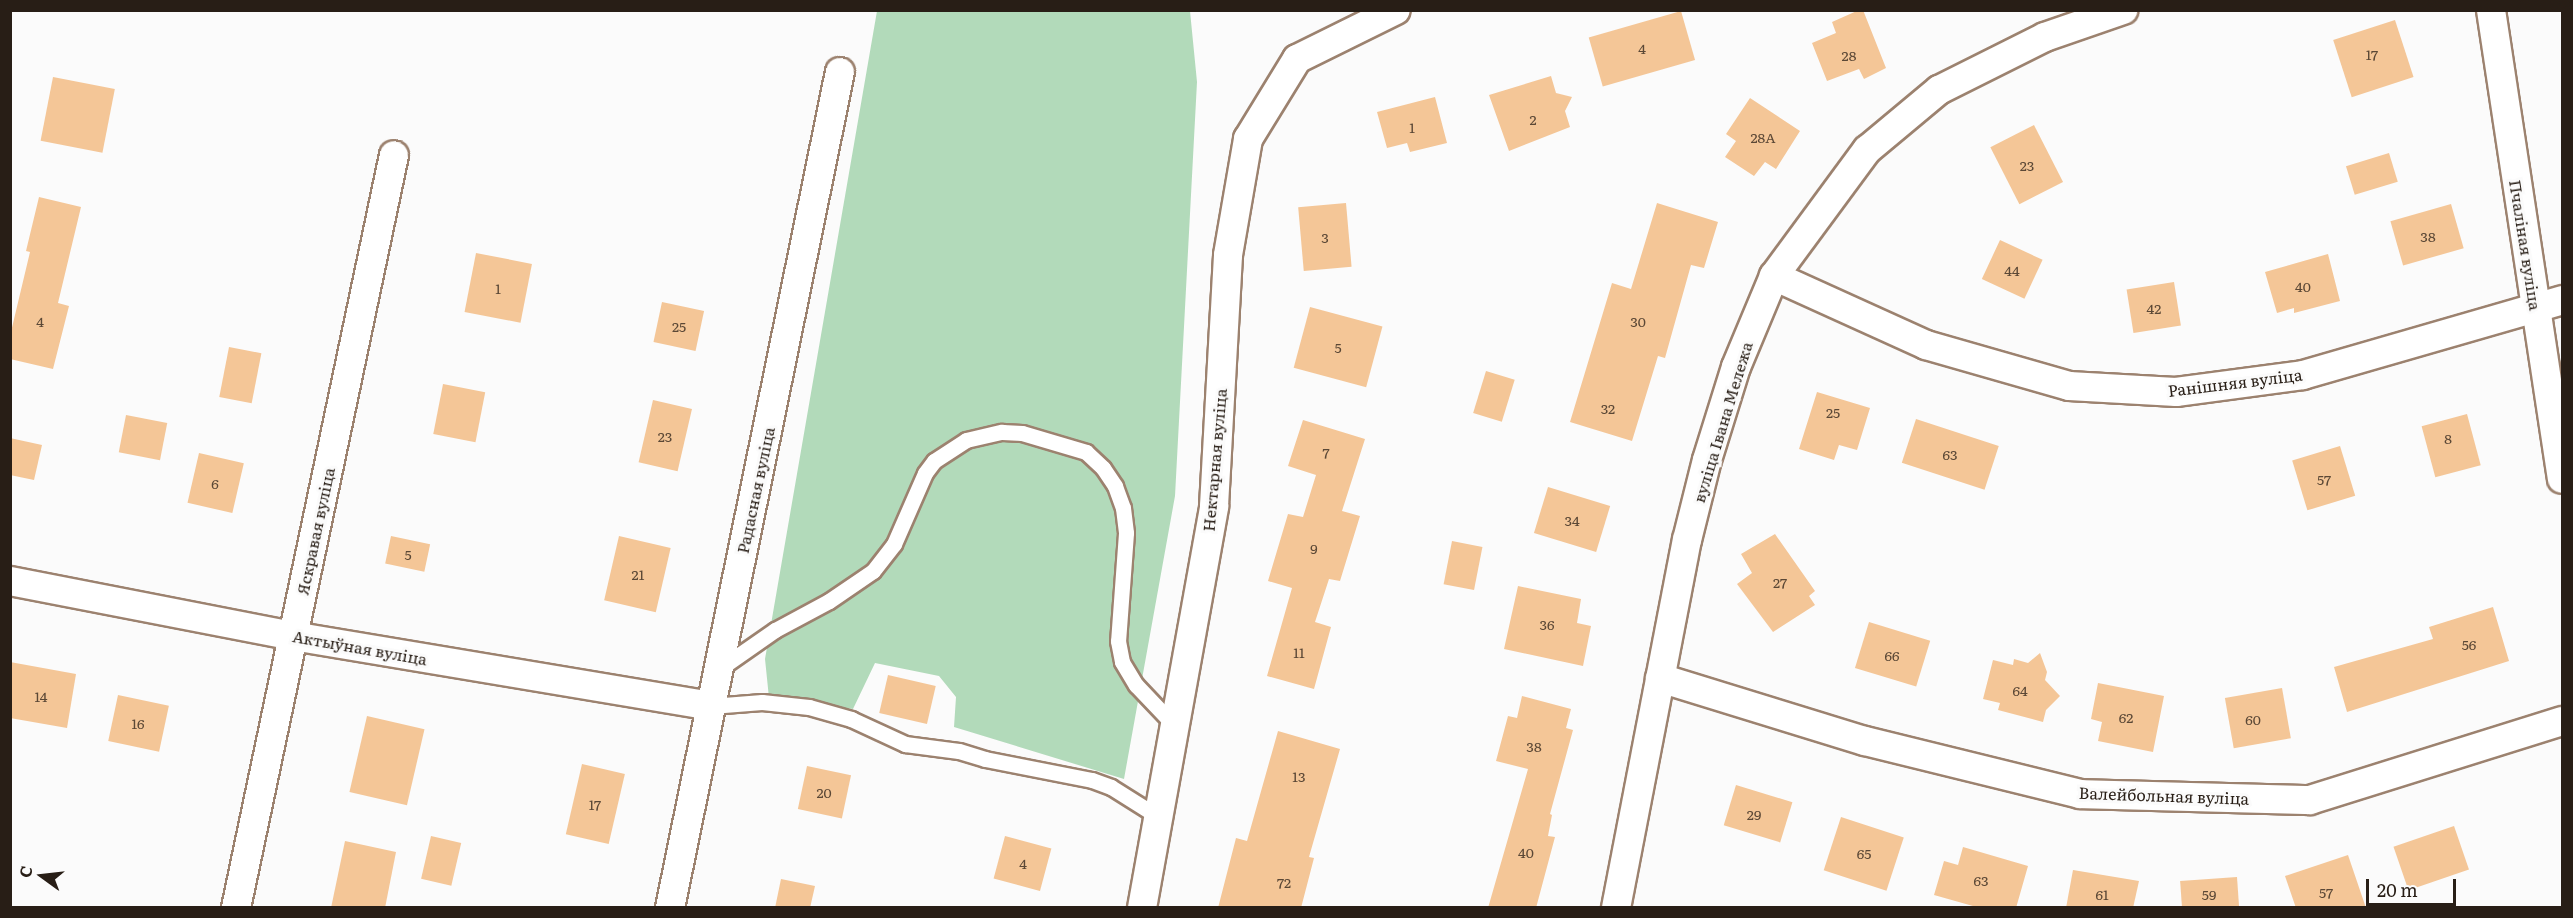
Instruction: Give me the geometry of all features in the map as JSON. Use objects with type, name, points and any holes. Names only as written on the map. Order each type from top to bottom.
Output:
[{"type":"street","name":"Нектарная вуліца","points":[[1142,908],[1214,506],[1228,255],[1248,140],[1297,59],[1396,10]]},
{"type":"street","name":"вуліца Івана Мележа","points":[[1616,908],[1687,540],[1707,460],[1736,367],[1774,276],[1866,150],[1939,90],[2045,37],[2123,10]]},
{"type":"street","name":"Пчаліная вуліца","points":[[2491,10],[2562,479]]},
{"type":"street","name":"Радасная вуліца","points":[[670,908],[840,72]]},
{"type":"street","name":"Яскравая вуліца","points":[[237,908],[394,155]]},
{"type":"street","name":"Ранішняя вуліца","points":[[1774,276],[1926,345],[2069,386],[2176,392],[2303,375],[2562,300]]},
{"type":"street","name":"Актыўная вуліца","points":[[10,581],[293,636],[711,706]]},
{"type":"street","name":"Валейбольная вуліца","points":[[1660,678],[1865,741],[2080,794],[2310,800],[2562,721]]},
{"type":"lane","points":[[719,669],[775,630],[829,601],[873,571],[894,544],[925,473],[934,461],[966,440],[1002,432],[1022,433],[1086,452],[1103,468],[1115,486],[1123,508],[1126,533],[1118,641],[1122,662],[1142,692],[1174,726]]},
{"type":"lane","points":[[711,706],[762,702],[809,707],[851,719],[905,744],[959,751],[985,759],[1092,780],[1111,787],[1157,816]]},
{"type":"green space","points":[[877,11],[1190,11],[1197,82],[1175,496],[1124,779],[954,727],[956,697],[939,676],[875,663],[853,709],[769,698],[765,659]]},
{"type":"building","points":[[1863,10],[1886,68],[1864,79],[1859,69],[1827,81],[1812,43],[1836,33],[1832,22]]},
{"type":"building","points":[[1681,11],[1695,60],[1603,86],[1589,37]]},
{"type":"building","points":[[2395,20],[2414,77],[2352,97],[2333,40]]},
{"type":"building","points":[[1551,76],[1556,93],[1572,97],[1565,111],[1570,127],[1509,151],[1489,95]]},
{"type":"building","points":[[53,77],[115,89],[102,153],[41,141]]},
{"type":"building","points":[[1435,97],[1447,143],[1410,152],[1407,143],[1387,148],[1377,112]]},
{"type":"building","points":[[1750,98],[1800,131],[1776,169],[1765,162],[1754,176],[1725,157],[1736,141],[1726,134]]},
{"type":"building","points":[[2034,125],[2063,182],[2019,204],[1990,147]]},
{"type":"building","points":[[2389,153],[2398,182],[2355,195],[2346,166]]},
{"type":"building","points":[[39,197],[81,207],[58,303],[69,306],[53,369],[10,359],[10,336],[30,252],[26,251]]},
{"type":"building","points":[[1346,203],[1352,267],[1304,271],[1298,207]]},
{"type":"building","points":[[1657,203],[1718,222],[1704,268],[1691,265],[1665,358],[1658,356],[1632,441],[1570,422],[1612,283],[1631,289]]},
{"type":"building","points":[[2451,204],[2464,248],[2403,266],[2390,221]]},
{"type":"building","points":[[2000,240],[2043,260],[2024,299],[1982,279]]},
{"type":"building","points":[[476,253],[532,264],[521,323],[465,312]]},
{"type":"building","points":[[2328,254],[2340,301],[2294,313],[2294,308],[2277,313],[2265,272]]},
{"type":"building","points":[[2174,282],[2181,325],[2133,333],[2127,290]]},
{"type":"building","points":[[662,302],[704,311],[696,351],[653,342]]},
{"type":"building","points":[[1310,307],[1382,326],[1366,387],[1294,368]]},
{"type":"building","points":[[229,347],[261,353],[252,403],[219,397]]},
{"type":"building","points":[[1486,371],[1515,380],[1502,422],[1473,413]]},
{"type":"building","points":[[443,384],[485,392],[475,442],[433,434]]},
{"type":"building","points":[[1817,392],[1870,408],[1857,450],[1839,445],[1834,460],[1799,449]]},
{"type":"building","points":[[653,400],[692,409],[678,471],[639,462]]},
{"type":"building","points":[[2467,414],[2481,465],[2435,477],[2422,426]]},
{"type":"building","points":[[126,415],[167,423],[160,460],[119,452]]},
{"type":"building","points":[[1916,419],[1999,446],[1985,490],[1902,463]]},
{"type":"building","points":[[1303,420],[1365,439],[1342,511],[1360,516],[1340,581],[1329,579],[1315,622],[1331,627],[1314,689],[1267,676],[1292,588],[1268,581],[1288,514],[1303,517],[1316,475],[1288,466]]},
{"type":"building","points":[[10,438],[42,445],[34,480],[10,475]]},
{"type":"building","points":[[2340,446],[2355,496],[2307,510],[2292,461]]},
{"type":"building","points":[[199,453],[244,463],[232,513],[188,503]]},
{"type":"building","points":[[1548,487],[1610,506],[1596,552],[1534,533]]},
{"type":"building","points":[[1775,534],[1815,591],[1809,596],[1815,605],[1773,632],[1737,584],[1752,573],[1741,554]]},
{"type":"building","points":[[391,536],[430,544],[424,572],[385,563]]},
{"type":"building","points":[[619,536],[671,548],[656,612],[604,600]]},
{"type":"building","points":[[1452,541],[1482,547],[1474,590],[1444,584]]},
{"type":"building","points":[[1518,586],[1581,599],[1577,623],[1591,626],[1583,666],[1504,649]]},
{"type":"building","points":[[2493,607],[2509,661],[2347,712],[2334,667],[2433,639],[2429,627]]},
{"type":"building","points":[[1869,622],[1930,641],[1916,687],[1855,668]]},
{"type":"building","points":[[2040,653],[2047,672],[2045,680],[2060,696],[2046,710],[2043,722],[1998,710],[2000,703],[1983,699],[1993,660],[2013,665],[2014,659],[2028,663]]},
{"type":"building","points":[[10,662],[76,674],[67,728],[10,718]]},
{"type":"building","points":[[888,675],[936,686],[927,724],[879,713]]},
{"type":"building","points":[[2098,683],[2164,696],[2153,752],[2098,741],[2102,722],[2091,719]]},
{"type":"building","points":[[2282,688],[2291,738],[2234,748],[2225,698]]},
{"type":"building","points":[[118,695],[169,706],[159,752],[108,741]]},
{"type":"building","points":[[1522,696],[1571,709],[1566,728],[1573,730],[1550,814],[1552,815],[1548,836],[1555,837],[1536,908],[1488,908],[1528,769],[1496,761],[1508,716],[1517,718]]},
{"type":"building","points":[[367,716],[424,729],[407,805],[349,792]]},
{"type":"building","points":[[1278,731],[1340,749],[1309,857],[1314,858],[1301,908],[1218,908],[1236,838],[1247,841]]},
{"type":"building","points":[[582,764],[625,774],[609,844],[566,834]]},
{"type":"building","points":[[807,766],[851,775],[842,818],[798,809]]},
{"type":"building","points":[[1736,785],[1792,802],[1780,842],[1724,825]]},
{"type":"building","points":[[1841,817],[1904,837],[1886,891],[1824,870]]},
{"type":"building","points":[[2454,826],[2469,869],[2408,890],[2393,847]]},
{"type":"building","points":[[431,836],[461,843],[451,886],[421,879]]},
{"type":"building","points":[[1005,836],[1051,848],[1040,891],[994,879]]},
{"type":"building","points":[[345,841],[396,852],[385,908],[331,908]]},
{"type":"building","points":[[1963,847],[2028,866],[2016,908],[1980,908],[1934,895],[1944,861],[1958,865]]},
{"type":"building","points":[[2348,855],[2366,908],[2296,908],[2285,876]]},
{"type":"building","points":[[2073,870],[2139,881],[2133,908],[2066,908]]},
{"type":"building","points":[[2237,877],[2239,908],[2182,908],[2180,881]]},
{"type":"building","points":[[781,879],[815,886],[810,908],[775,908]]}]
